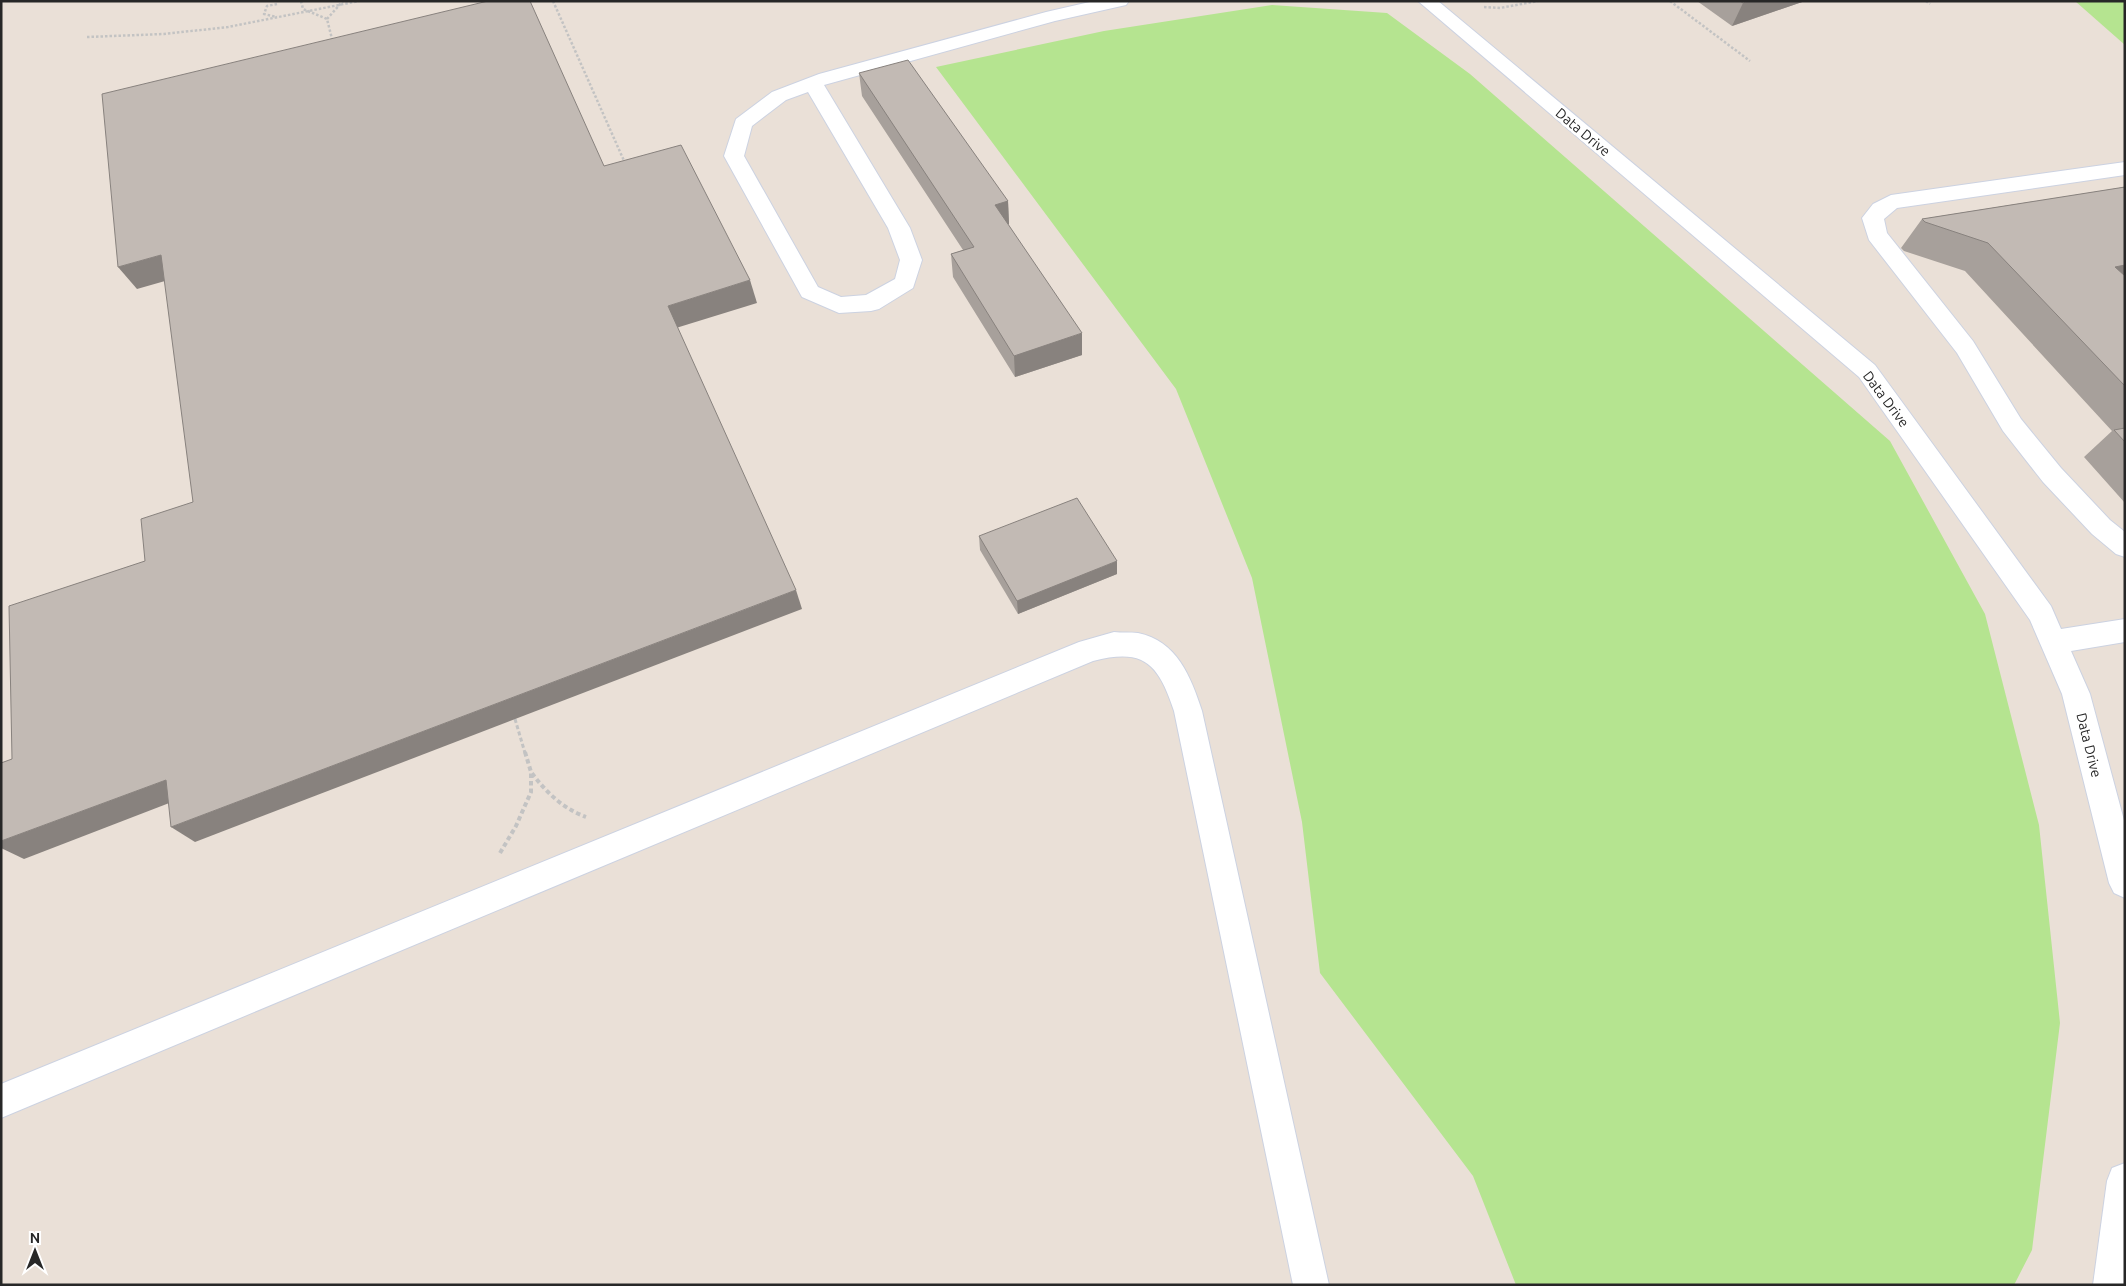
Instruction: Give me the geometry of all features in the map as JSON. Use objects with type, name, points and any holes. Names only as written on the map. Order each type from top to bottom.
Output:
[{"type":"street","points":[[813,83],[899,228],[911,260],[906,283],[871,303],[839,305],[810,292],[734,156],[743,123],[779,96],[813,83],[1052,16],[1120,1]]},
{"type":"street","name":"Data Drive","points":[[1427,1],[1866,371],[2041,614],[2076,694],[2125,883]]},
{"type":"street","points":[[2125,168],[1891,202],[1880,209],[1873,218],[1877,236],[1965,347],[2012,425],[2052,475],[2101,527],[2125,547]]},
{"type":"street","points":[[2054,642],[2125,630]]},
{"type":"street","points":[[1,1101],[1089,650],[1114,644],[1138,645],[1160,656],[1178,680],[1188,711],[1312,1285]]},
{"type":"street","points":[[2111,1285],[2125,1181]]},
{"type":"path","points":[[300,1],[303,9],[327,19]]},
{"type":"path","points":[[327,19],[343,1]]},
{"type":"path","points":[[88,37],[209,30],[280,18],[359,1]]},
{"type":"path","points":[[553,1],[626,164]]},
{"type":"path","points":[[1480,6],[1500,8],[1538,1]]},
{"type":"path","points":[[1670,1],[1750,61]]},
{"type":"path","points":[[1926,1],[1930,4]]},
{"type":"path","points":[[276,4],[267,6],[264,14],[280,18]]},
{"type":"path","points":[[327,19],[333,46]]},
{"type":"path","points":[[499,855],[516,826],[531,792],[531,772],[515,719]]},
{"type":"path","points":[[531,772],[550,796],[575,814],[594,820]]},
{"type":"green space","points":[[2075,1],[2125,1],[2125,45]]},
{"type":"green space","points":[[1272,5],[1387,13],[1470,74],[1890,441],[1985,614],[2039,825],[2060,1023],[2032,1250],[2014,1285],[1516,1285],[1473,1176],[1320,973],[1302,822],[1252,578],[1176,389],[936,67],[1104,31]]},
{"type":"building","points":[[488,1],[530,1],[604,166],[681,145],[750,280],[668,306],[796,590],[171,827],[166,780],[1,841],[1,763],[12,759],[9,606],[145,561],[141,519],[193,502],[161,255],[118,267],[102,94]]},
{"type":"building","points":[[908,60],[1008,201],[995,205],[1082,333],[1014,356],[951,254],[974,247],[859,73]]},
{"type":"building","points":[[2125,187],[2125,265],[2115,267],[2125,276],[2125,386],[1988,243],[1925,222],[1922,219]]},
{"type":"building","points":[[2125,428],[2125,442],[2114,430]]},
{"type":"building","points":[[1077,498],[1117,561],[1017,601],[979,536]]}]
